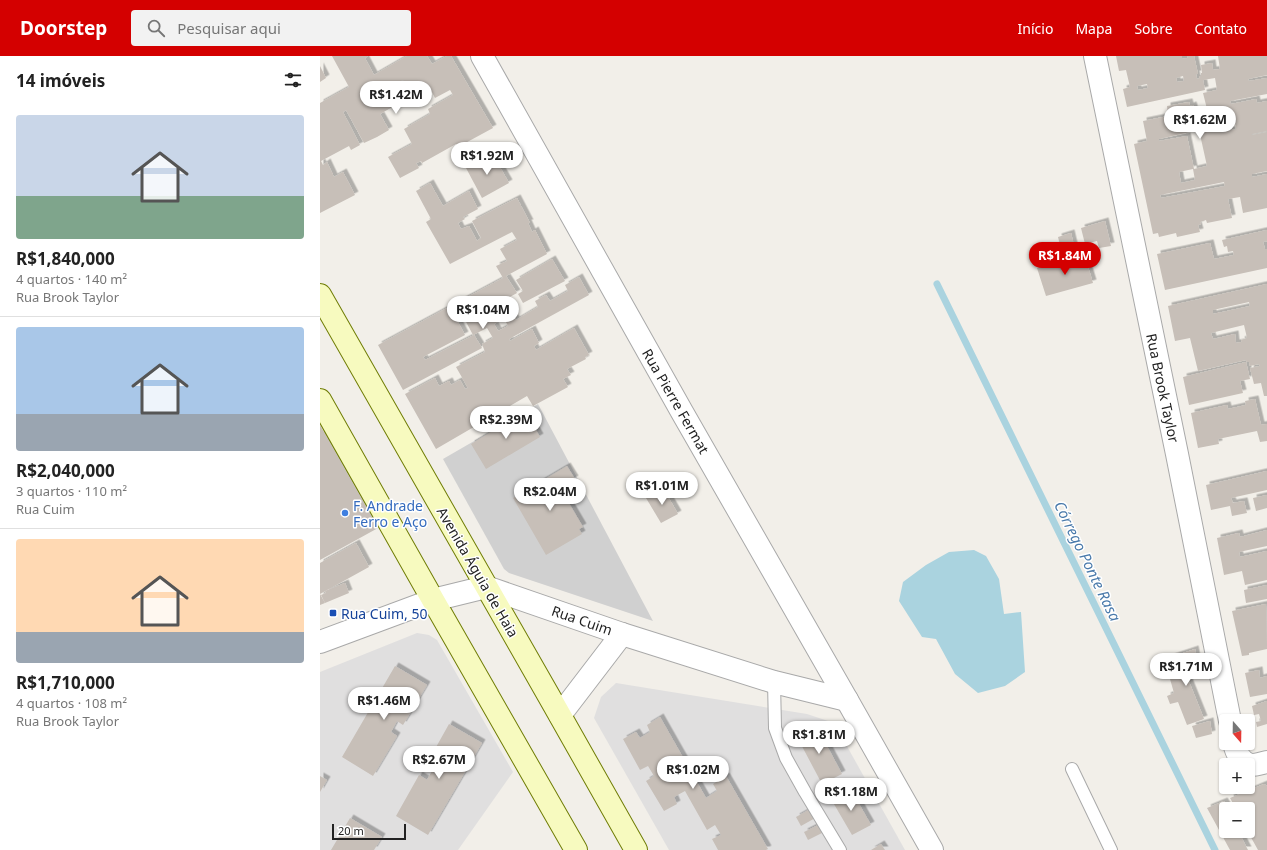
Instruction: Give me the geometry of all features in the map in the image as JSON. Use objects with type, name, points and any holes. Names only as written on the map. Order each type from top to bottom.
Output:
[{"type":"main road","name":"Avenida Águia de Haia","points":[[320,295],[636,850]]},
{"type":"main road","points":[[320,400],[576,850]]},
{"type":"street","name":"Rua Pierre Fermat","points":[[482,56],[686,419],[932,850]]},
{"type":"street","name":"Rua Brook Taylor","points":[[1095,56],[1229,714]]},
{"type":"street","name":"Rua Cuim","points":[[486,587],[622,634],[774,682],[847,700]]},
{"type":"street","points":[[320,642],[433,600],[486,587]]},
{"type":"street","points":[[560,715],[622,634]]},
{"type":"street","points":[[1236,750],[1244,762],[1252,765],[1267,762]]},
{"type":"lane","points":[[774,682],[775,728],[786,758],[840,850]]},
{"type":"lane","points":[[1072,769],[1111,850]]},
{"type":"shaded area","points":[[538,404],[653,621],[509,573],[504,569],[443,459]]},
{"type":"shaded area","points":[[417,633],[429,635],[437,640],[513,772],[458,850],[320,850],[320,672]]},
{"type":"shaded area","points":[[616,683],[807,714],[834,723],[905,850],[669,850],[594,718],[601,697]]},
{"type":"water","points":[[974,550],[986,556],[999,579],[1004,614],[1021,612],[1025,672],[1005,686],[978,693],[955,674],[936,639],[922,637],[899,601],[903,582],[926,565],[949,552]]},
{"type":"building","points":[[332,56],[368,56],[365,58],[374,75],[407,56],[427,56],[432,64],[447,56],[451,56],[493,128],[458,147],[456,144],[422,163],[421,161],[416,163],[419,168],[400,178],[388,157],[412,144],[404,129],[430,114],[428,109],[453,95],[450,90],[435,98],[432,92],[415,102],[403,80],[401,81],[403,85],[398,88],[405,100],[380,114],[389,130],[377,137],[364,143],[346,110],[343,112],[360,145],[351,150],[349,146],[321,161],[323,165],[327,162],[334,177],[343,172],[355,195],[320,213],[320,103],[349,87]]},
{"type":"building","points":[[1116,56],[1182,56],[1182,59],[1188,58],[1187,56],[1194,56],[1198,74],[1196,74],[1197,79],[1200,78],[1199,76],[1201,76],[1202,73],[1201,65],[1212,63],[1213,70],[1220,69],[1218,56],[1267,56],[1267,75],[1248,79],[1249,81],[1267,78],[1267,94],[1230,101],[1231,104],[1256,99],[1257,103],[1267,101],[1267,131],[1252,135],[1267,132],[1267,171],[1252,174],[1252,177],[1267,174],[1267,208],[1243,213],[1240,197],[1228,199],[1232,218],[1207,223],[1206,220],[1200,222],[1201,224],[1198,225],[1200,232],[1177,237],[1176,233],[1159,237],[1158,233],[1153,234],[1134,144],[1147,141],[1143,121],[1168,116],[1167,106],[1189,102],[1190,106],[1193,105],[1196,115],[1208,113],[1203,93],[1217,90],[1215,78],[1203,80],[1205,90],[1127,107],[1123,89],[1130,87],[1126,70],[1119,71]],"holes":[[[1183,76],[1184,81],[1177,82],[1176,78]],[[1147,84],[1148,88],[1138,90],[1137,86]],[[1235,122],[1236,129],[1226,131],[1225,124]],[[1199,130],[1207,166],[1194,169],[1187,136],[1159,141],[1159,139]],[[1193,169],[1195,180],[1181,183],[1179,172]],[[1224,182],[1225,186],[1161,198],[1160,195]]]},
{"type":"building","points":[[320,66],[326,78],[320,82]]},
{"type":"building","points":[[492,153],[509,183],[482,198],[466,168]]},
{"type":"building","points":[[430,183],[443,206],[469,191],[478,209],[463,217],[465,219],[458,223],[461,229],[469,226],[477,241],[481,238],[472,221],[517,198],[530,223],[528,223],[532,232],[535,230],[547,254],[506,276],[517,293],[495,305],[503,319],[494,324],[498,331],[508,326],[506,322],[515,318],[516,320],[538,307],[535,301],[546,295],[550,301],[568,291],[565,285],[579,277],[589,295],[509,339],[510,341],[532,329],[539,343],[534,346],[536,350],[574,328],[589,355],[585,357],[586,359],[567,369],[571,375],[563,379],[568,387],[533,406],[527,396],[436,449],[405,394],[435,378],[439,386],[449,381],[451,385],[460,380],[465,389],[468,388],[456,367],[485,352],[482,344],[493,338],[487,328],[473,335],[464,318],[458,322],[465,335],[423,357],[425,360],[474,335],[482,348],[403,390],[378,345],[503,278],[496,266],[507,261],[500,249],[517,240],[512,232],[450,264],[426,222],[431,219],[416,191]]},
{"type":"building","points":[[1105,221],[1111,246],[1099,248],[1097,241],[1085,244],[1081,228]]},
{"type":"building","points":[[1267,230],[1267,241],[1263,242],[1265,249],[1267,249],[1267,268],[1165,290],[1157,254],[1210,243],[1214,259],[1234,255],[1233,251],[1228,252],[1227,246],[1224,247],[1222,240]]},
{"type":"building","points":[[1071,233],[1075,250],[1051,255],[1049,247],[1060,245],[1058,237]]},
{"type":"building","points":[[1085,257],[1093,283],[1046,296],[1037,268]]},
{"type":"building","points":[[552,259],[565,281],[523,303],[518,294],[523,291],[516,280]]},
{"type":"building","points":[[1267,284],[1267,396],[1264,396],[1261,383],[1254,384],[1250,368],[1260,366],[1259,364],[1250,366],[1249,362],[1246,360],[1198,371],[1190,338],[1175,341],[1168,306]],"holes":[[[1249,302],[1250,306],[1213,314],[1213,310]],[[1244,325],[1247,338],[1241,340],[1242,342],[1236,343],[1235,334],[1213,339],[1211,333]]]},
{"type":"building","points":[[1246,362],[1250,379],[1240,381],[1243,393],[1189,405],[1183,377]]},
{"type":"building","points":[[1255,399],[1261,425],[1267,424],[1267,441],[1260,442],[1257,431],[1218,439],[1219,444],[1198,448],[1191,413],[1227,405],[1228,409],[1246,405],[1245,401]]},
{"type":"building","points":[[525,411],[540,437],[486,469],[471,444]]},
{"type":"building","name":"F. Andrade Ferro e Aço","points":[[320,425],[378,528],[320,560]]},
{"type":"building","points":[[567,466],[575,479],[560,488],[583,527],[579,529],[582,534],[546,555],[513,498]]},
{"type":"building","points":[[1267,471],[1267,490],[1231,498],[1233,503],[1244,501],[1247,513],[1232,516],[1230,506],[1211,510],[1206,485]]},
{"type":"building","points":[[663,488],[678,514],[661,523],[646,498]]},
{"type":"building","points":[[1267,495],[1267,508],[1256,511],[1253,498]]},
{"type":"building","points":[[1267,530],[1267,546],[1239,552],[1240,557],[1267,551],[1267,580],[1245,585],[1242,571],[1224,575],[1217,538],[1239,533],[1240,537]]},
{"type":"building","points":[[356,543],[369,567],[320,594],[320,563]]},
{"type":"building","points":[[345,583],[349,593],[325,603],[321,595],[326,593],[325,591]]},
{"type":"building","points":[[1267,585],[1267,599],[1246,603],[1244,590]]},
{"type":"building","points":[[320,594],[325,603],[320,605]]},
{"type":"building","points":[[1266,604],[1267,649],[1242,656],[1232,611]]},
{"type":"building","points":[[1195,649],[1199,669],[1186,674],[1204,719],[1187,725],[1178,702],[1170,704],[1167,696],[1174,693],[1170,679],[1178,676],[1171,657]]},
{"type":"building","points":[[395,666],[427,685],[403,725],[397,721],[391,732],[397,736],[373,776],[342,757]]},
{"type":"building","points":[[1259,670],[1260,678],[1267,676],[1267,694],[1250,697],[1245,673]]},
{"type":"building","points":[[1267,701],[1267,724],[1257,727],[1256,722],[1261,721],[1259,714],[1254,714],[1252,706]]},
{"type":"building","points":[[660,717],[706,798],[717,791],[713,784],[726,776],[768,849],[718,850],[712,839],[721,835],[715,825],[707,830],[685,791],[674,797],[677,804],[664,811],[646,781],[654,776],[648,766],[640,770],[623,739],[636,732],[640,738],[650,732],[647,725]]},
{"type":"building","points":[[1210,721],[1212,734],[1196,738],[1192,726]]},
{"type":"building","points":[[449,724],[482,743],[428,835],[396,816],[419,775],[427,780],[433,769],[426,765]]},
{"type":"building","points":[[810,727],[819,731],[842,774],[822,784],[796,735]]},
{"type":"building","points":[[320,776],[327,780],[320,792]]},
{"type":"building","points":[[1264,784],[1267,786],[1267,850],[1258,850],[1251,838],[1255,838],[1255,802],[1232,802],[1230,798],[1240,794],[1255,794],[1255,788]]},
{"type":"building","points":[[850,788],[871,825],[852,835],[831,799]]},
{"type":"building","points":[[1219,803],[1219,830],[1207,808]]},
{"type":"building","points":[[812,808],[817,817],[801,826],[796,817]]},
{"type":"building","points":[[350,818],[382,837],[374,850],[331,850]]},
{"type":"building","points":[[820,824],[824,832],[808,840],[804,832]]},
{"type":"building","points":[[1223,838],[1242,838],[1248,850],[1230,850]]},
{"type":"building","points":[[881,844],[885,850],[871,850]]},
{"type":"waterway","name":"Córrego Ponte Rasa","points":[[937,284],[1215,850]]},
{"type":"place","name":"F. Andrade Ferro e Aço","points":[[345,513]]},
{"type":"place","name":"Rua Cuim, 50","points":[[333,613]]}]
